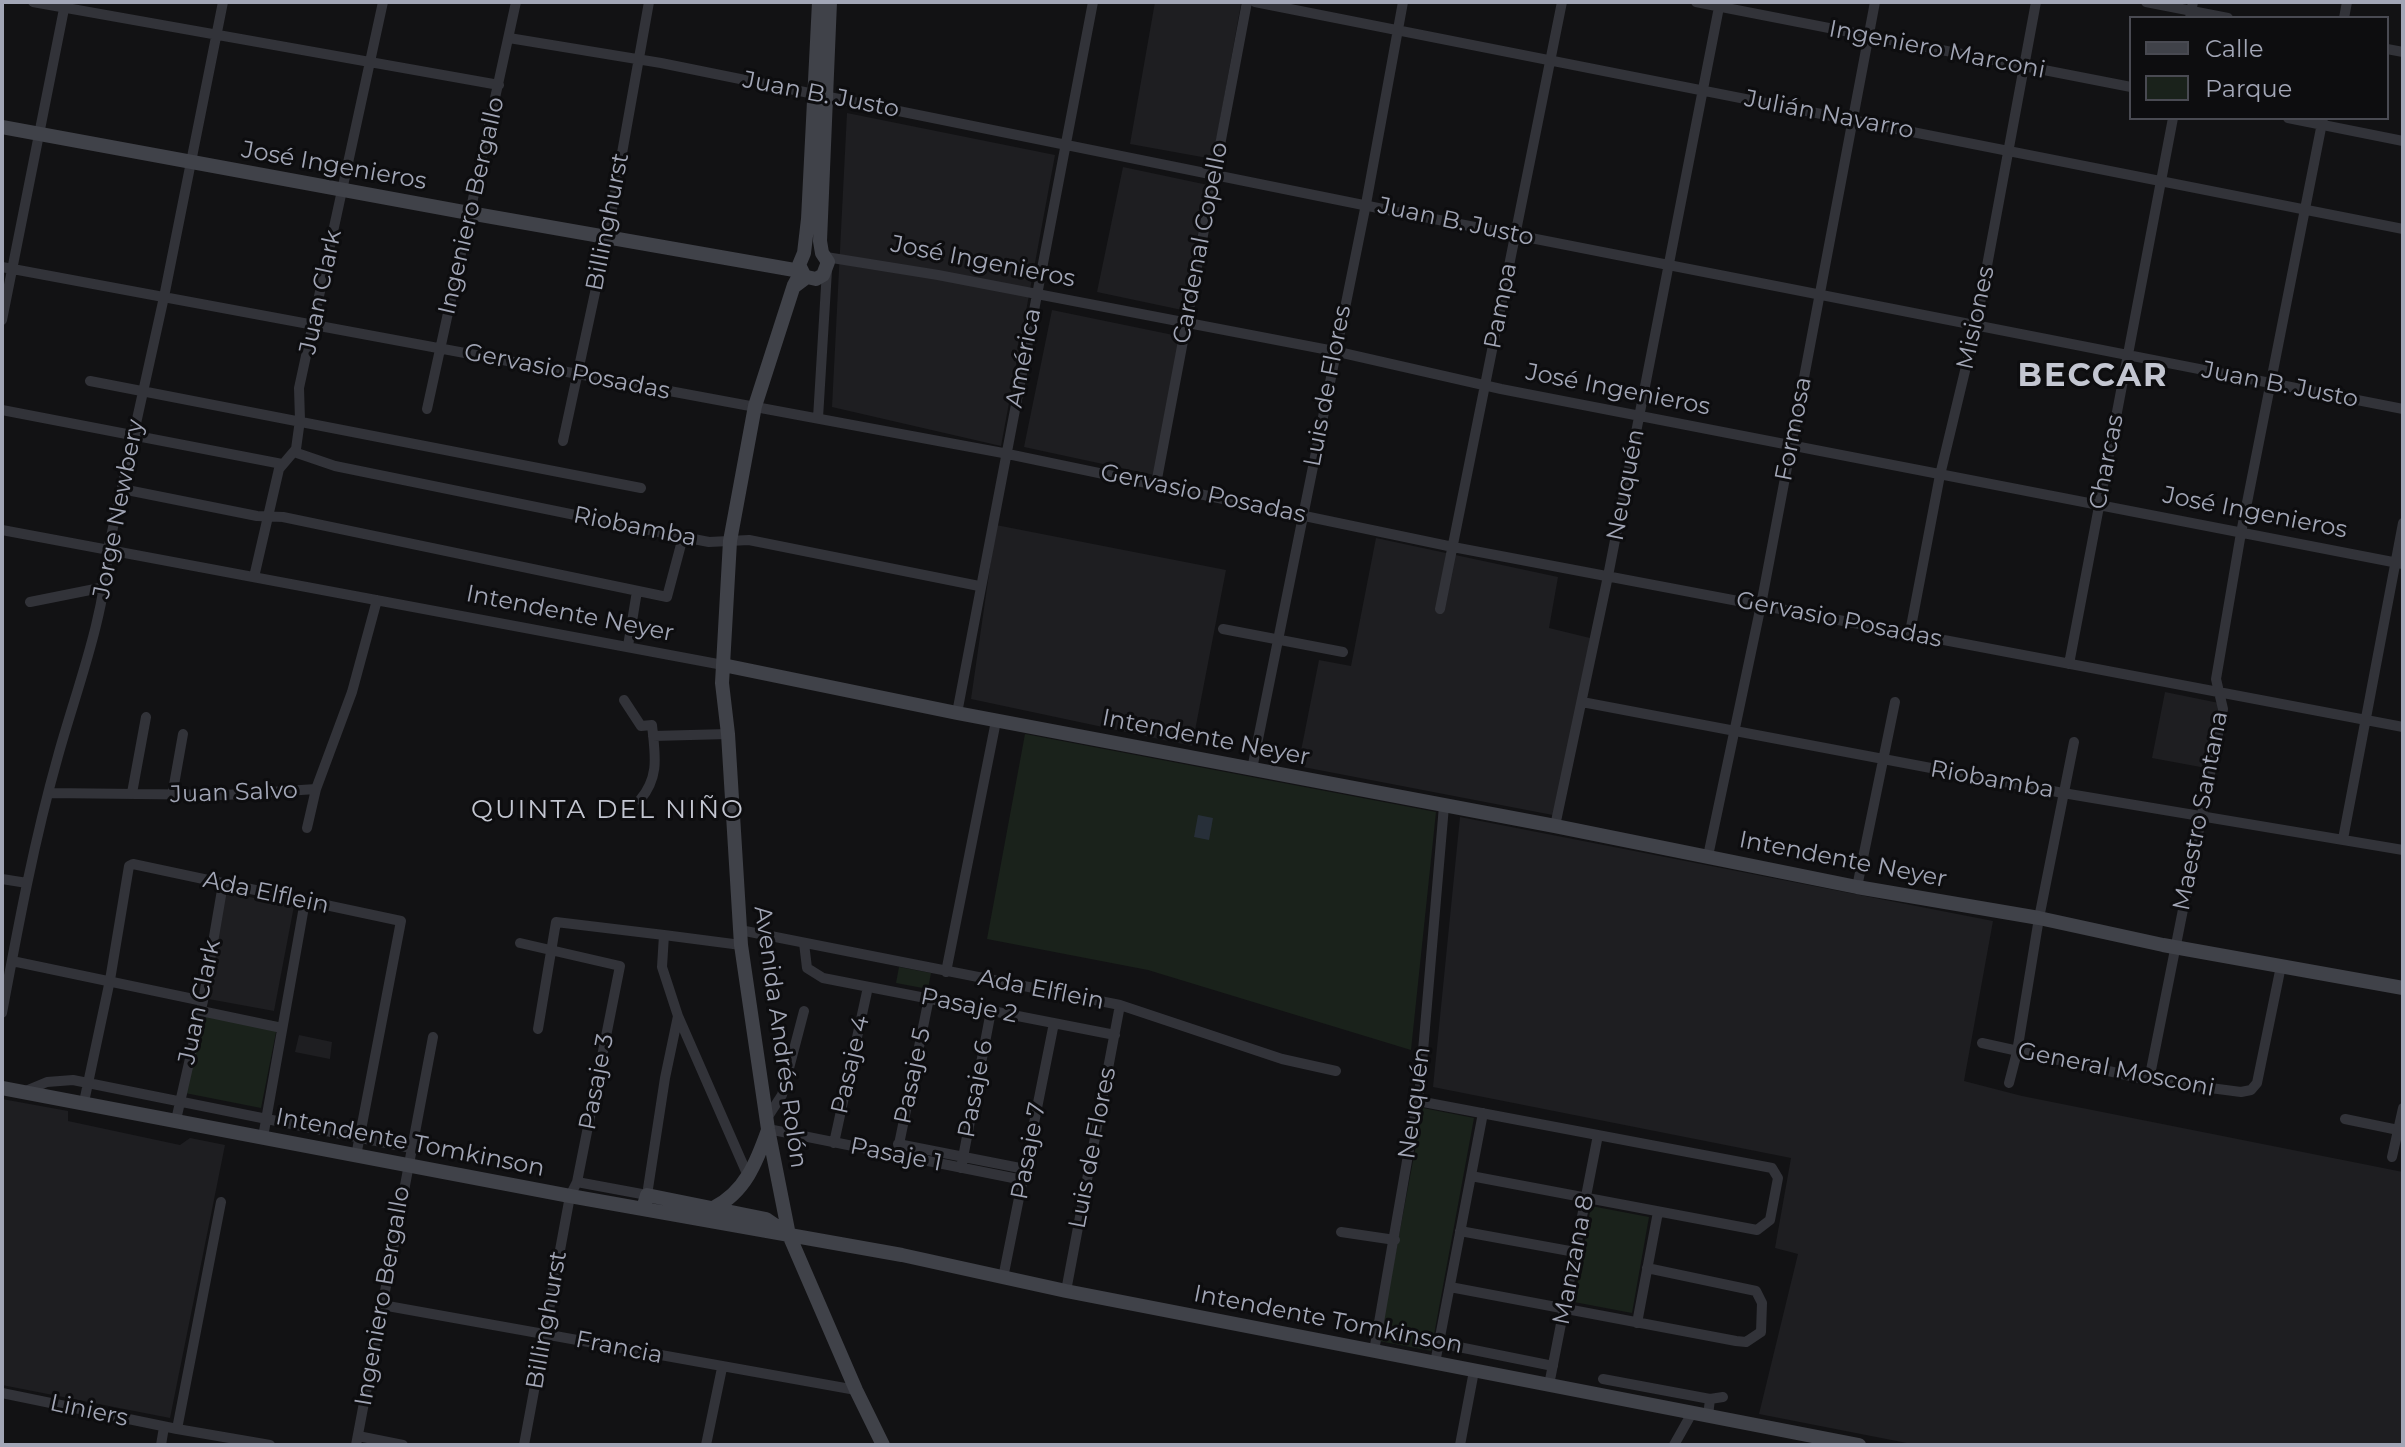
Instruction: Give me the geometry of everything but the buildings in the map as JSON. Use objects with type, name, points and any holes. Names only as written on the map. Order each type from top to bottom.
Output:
[{"type":"street","points":[[33,2],[65,5],[499,85]]},
{"type":"street","name":"Jorge Newbery","points":[[2,1013],[27,883],[105,587],[108,550],[164,297],[223,2]]},
{"type":"street","name":"Juan Clark","points":[[294,452],[300,420],[299,388],[383,2]]},
{"type":"street","name":"Ingeniero Bergallo","points":[[427,409],[516,2]]},
{"type":"street","name":"Billinghurst","points":[[563,441],[607,237],[649,2]]},
{"type":"street","points":[[818,418],[825,260],[820,241],[819,2]]},
{"type":"street","points":[[804,253],[830,2]]},
{"type":"street","name":"América","points":[[957,713],[1093,2]]},
{"type":"street","name":"Cardenal Copello","points":[[1156,484],[1247,2]]},
{"type":"street","name":"Julián Navarro","points":[[1255,2],[2403,229]]},
{"type":"street","name":"Luis de Flores","points":[[1252,769],[1366,204],[1403,2]]},
{"type":"street","name":"Pampa","points":[[1440,609],[1562,2]]},
{"type":"street","name":"Ingeniero Marconi","points":[[1696,2],[1719,4],[1869,37],[2129,87]]},
{"type":"street","name":"Formosa","points":[[1708,856],[1761,605],[1875,2]]},
{"type":"street","name":"Misiones","points":[[1910,632],[1940,475],[1976,325],[2036,2]]},
{"type":"street","points":[[2146,2],[2219,16]]},
{"type":"street","name":"Neuquén","points":[[1555,826],[1608,576],[1719,4]]},
{"type":"street","points":[[2,320],[8,268],[40,134],[65,5]]},
{"type":"street","name":"Juan B. Justo","points":[[509,38],[638,59],[2403,409]]},
{"type":"street","name":"Charcas","points":[[2069,664],[2173,120]]},
{"type":"street","points":[[2323,121],[2403,141]]},
{"type":"street","name":"Maestro Santana","points":[[2149,1080],[2223,709],[2216,679],[2241,533],[2323,121]]},
{"type":"street","name":"José Ingenieros","points":[[2,127],[803,273]]},
{"type":"street","points":[[803,273],[800,258],[809,250],[825,260]]},
{"type":"street","name":"José Ingenieros","points":[[825,260],[840,257],[1334,351],[1485,386],[2399,563]]},
{"type":"street","name":"Avenida Andrés Rolón","points":[[825,260],[816,279],[803,273],[793,287],[755,406],[730,541],[722,683],[741,937],[768,1123],[789,1235],[883,1445]]},
{"type":"street","name":"Gervasio Posadas","points":[[8,268],[1006,453],[1453,547],[2403,727]]},
{"type":"street","points":[[90,381],[641,488]]},
{"type":"street","points":[[2,410],[282,464]]},
{"type":"street","points":[[254,577],[282,464],[294,452]]},
{"type":"street","name":"Riobamba","points":[[294,452],[335,466],[683,537],[709,542],[749,540],[979,586]]},
{"type":"street","points":[[122,489],[667,597],[683,537]]},
{"type":"street","points":[[2343,839],[2399,563],[2403,523]]},
{"type":"street","name":"Intendente Neyer","points":[[2,530],[628,646],[996,721],[1555,826],[1857,887],[2039,918],[2175,947],[2403,988]]},
{"type":"street","points":[[30,602],[105,587]]},
{"type":"street","points":[[628,646],[637,591]]},
{"type":"street","name":"Juan Salvo","points":[[49,793],[240,795],[316,789],[352,692],[377,600]]},
{"type":"street","points":[[1223,629],[1343,652]]},
{"type":"street","points":[[624,700],[641,726],[652,725],[654,778],[640,800]]},
{"type":"street","name":"Riobamba","points":[[1582,702],[2063,793],[2403,850]]},
{"type":"street","points":[[1857,887],[1895,702]]},
{"type":"street","points":[[132,793],[146,717]]},
{"type":"street","points":[[946,972],[996,721]]},
{"type":"street","points":[[172,796],[183,734]]},
{"type":"street","points":[[653,736],[728,734]]},
{"type":"street","points":[[2009,1083],[2074,742]]},
{"type":"street","points":[[307,828],[316,789]]},
{"type":"street","name":"Neuquén","points":[[1374,1351],[1418,1101],[1444,806]]},
{"type":"street","name":"Ada Elflein","points":[[110,980],[130,865],[401,921],[359,1138]]},
{"type":"street","points":[[2,879],[27,883]]},
{"type":"street","name":"Juan Clark","points":[[176,1120],[202,1006],[223,884]]},
{"type":"street","points":[[263,1137],[305,901]]},
{"type":"street","name":"Ada Elflein","points":[[552,952],[554,925],[559,921],[664,935],[804,943],[1120,1005],[1282,1059],[1336,1071]]},
{"type":"street","points":[[664,935],[662,967],[678,1016],[748,1176]]},
{"type":"street","points":[[520,943],[552,952],[538,1029]]},
{"type":"street","name":"Pasaje 2","points":[[804,943],[807,968],[823,978],[1115,1035]]},
{"type":"street","name":"Pasaje 3","points":[[552,952],[620,966],[574,1189]]},
{"type":"street","points":[[12,961],[110,980],[282,1028]]},
{"type":"street","name":"General Mosconi","points":[[1982,1043],[2149,1080],[2241,1092],[2251,1090],[2257,1083],[2281,966]]},
{"type":"street","points":[[84,1102],[110,980]]},
{"type":"street","name":"Pasaje 4","points":[[834,1143],[868,987]]},
{"type":"street","name":"Pasaje 5","points":[[897,1149],[929,998]]},
{"type":"street","name":"Luis de Flores","points":[[1066,1291],[1120,1005]]},
{"type":"street","points":[[713,1208],[727,1201],[758,1159],[768,1123],[782,1095],[804,1011]]},
{"type":"street","name":"Pasaje 6","points":[[962,1162],[991,1011]]},
{"type":"street","points":[[645,1202],[678,1016]]},
{"type":"street","name":"Pasaje 7","points":[[1003,1278],[1054,1023]]},
{"type":"street","name":"Ingeniero Bergallo","points":[[357,1440],[433,1037]]},
{"type":"street","name":"Intendente Tomkinson","points":[[23,1092],[58,1080],[89,1083],[411,1148]]},
{"type":"street","name":"Intendente Tomkinson","points":[[2,1088],[356,1156],[645,1202],[789,1235],[902,1255],[1066,1291],[1708,1416],[1802,1440],[1859,1445]]},
{"type":"street","points":[[1418,1101],[1772,1168],[1778,1178],[1770,1220],[1757,1230],[1471,1176]]},
{"type":"street","points":[[2392,1157],[2403,1108]]},
{"type":"street","points":[[1435,1363],[1483,1113]]},
{"type":"street","points":[[2345,1119],[2400,1130]]},
{"type":"street","name":"Pasaje 1","points":[[768,1123],[834,1143],[897,1149],[1024,1175]]},
{"type":"street","name":"Manzana 8","points":[[1549,1385],[1598,1135]]},
{"type":"street","points":[[356,1156],[359,1138]]},
{"type":"street","name":"Billinghurst","points":[[524,1445],[574,1189]]},
{"type":"street","points":[[177,1429],[221,1202]]},
{"type":"street","name":"Intendente Tomkinson","points":[[645,1202],[713,1208],[766,1219],[789,1235]]},
{"type":"street","points":[[1637,1323],[1658,1212]]},
{"type":"street","points":[[1460,1231],[1575,1252]]},
{"type":"street","points":[[1341,1232],[1395,1240]]},
{"type":"street","points":[[1450,1287],[1746,1342],[1759,1335],[1763,1324],[1762,1303],[1756,1291],[1647,1268]]},
{"type":"street","name":"Francia","points":[[382,1305],[856,1390]]},
{"type":"street","points":[[1439,1343],[1553,1366]]},
{"type":"street","points":[[706,1445],[722,1368]]},
{"type":"street","points":[[1460,1445],[1474,1371]]},
{"type":"street","points":[[1603,1379],[1710,1399],[1723,1397]]},
{"type":"street","name":"Liniers","points":[[2,1393],[164,1427],[270,1445]]},
{"type":"street","points":[[1708,1416],[1710,1399]]},
{"type":"street","points":[[1674,1445],[1692,1413]]},
{"type":"street","points":[[161,1445],[164,1427]]},
{"type":"street","points":[[357,1440],[403,1445]]},
{"type":"shaded area","points":[[1155,2],[1241,4],[1213,159],[1130,144]]},
{"type":"shaded area","points":[[847,113],[1055,155],[1001,446],[832,407]]},
{"type":"shaded area","points":[[1123,167],[1208,185],[1182,310],[1097,292]]},
{"type":"shaded area","points":[[1052,310],[1183,337],[1154,475],[1024,447]]},
{"type":"shaded area","points":[[996,525],[1226,570],[1192,746],[971,699]]},
{"type":"shaded area","points":[[1376,538],[1558,577],[1549,628],[1590,638],[1558,816],[1298,766],[1319,660],[1351,666]]},
{"type":"shaded area","points":[[2165,692],[2219,703],[2206,768],[2152,758]]},
{"type":"shaded area","points":[[1198,815],[1213,818],[1209,840],[1194,837]]},
{"type":"shaded area","points":[[1460,817],[1993,921],[1964,1081],[2022,1096],[2403,1172],[2403,1445],[1917,1445],[1759,1414],[1798,1254],[1775,1248],[1791,1158],[1433,1087]]},
{"type":"shaded area","points":[[224,892],[294,906],[274,1011],[203,998]]},
{"type":"shaded area","points":[[299,1035],[332,1042],[330,1059],[295,1052]]},
{"type":"shaded area","points":[[2,1099],[68,1111],[68,1121],[180,1145],[190,1138],[225,1145],[170,1418],[2,1385]]},
{"type":"green space","points":[[1025,734],[1436,812],[1411,1050],[1148,970],[987,939]]},
{"type":"green space","points":[[899,967],[931,973],[928,989],[896,983]]},
{"type":"green space","points":[[201,1007],[278,1022],[261,1108],[185,1093]]},
{"type":"green space","points":[[1423,1108],[1474,1118],[1431,1351],[1379,1341]]},
{"type":"green space","points":[[1591,1206],[1649,1217],[1632,1313],[1574,1302]]},
{"type":"district","name":"BECCAR","points":[[2093,377]]},
{"type":"district","name":"QUINTA DEL NIÑO","points":[[608,810]]}]
